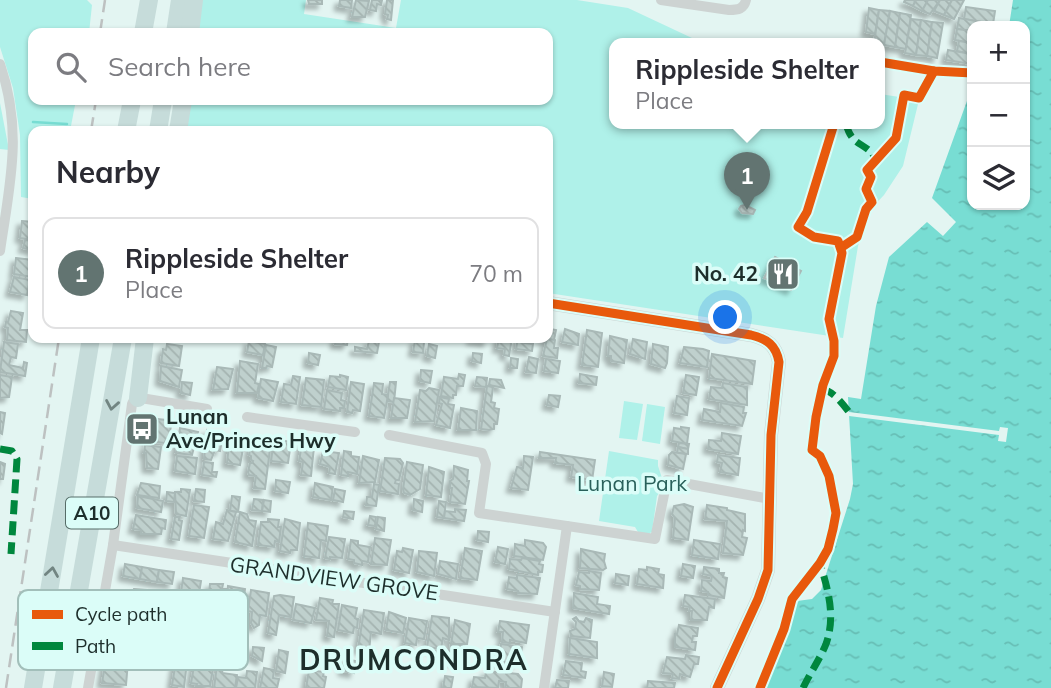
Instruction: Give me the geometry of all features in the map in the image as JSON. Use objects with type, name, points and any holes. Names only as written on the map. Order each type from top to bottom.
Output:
[{"type":"highway","points":[[144,28],[149,0]]},
{"type":"highway","points":[[176,28],[180,0]]},
{"type":"highway","points":[[191,28],[194,0]]},
{"type":"highway","points":[[127,126],[131,105]]},
{"type":"highway","points":[[159,126],[162,105]]},
{"type":"highway","points":[[179,126],[182,105]]},
{"type":"highway","name":"A10","points":[[49,590],[89,343]]},
{"type":"highway","name":"A10","points":[[80,590],[122,343]]},
{"type":"highway","points":[[138,398],[144,343]]},
{"type":"highway","name":"A10","points":[[33,688],[36,670]]},
{"type":"highway","name":"A10","points":[[63,688],[66,670]]},
{"type":"street","points":[[661,0],[739,10],[746,0]]},
{"type":"street","points":[[0,64],[10,96],[14,130],[13,160],[2,218],[0,251]]},
{"type":"street","points":[[553,304],[743,333],[764,338],[777,352],[779,362],[771,435],[768,570],[758,599],[718,688]]},
{"type":"street","points":[[105,590],[132,406],[138,398],[208,408]]},
{"type":"street","points":[[247,417],[355,432]]},
{"type":"street","points":[[389,435],[482,453],[486,464],[479,513],[655,540],[667,481],[770,499]]},
{"type":"street","points":[[544,688],[567,526]]},
{"type":"street","name":"GRANDVIEW GROVE","points":[[113,545],[555,612]]},
{"type":"street","points":[[88,688],[91,670]]},
{"type":"green space","points":[[0,0],[87,0],[92,5],[90,28],[28,28],[28,105],[75,105],[71,126],[28,126],[28,198],[21,197],[20,135],[13,88],[0,47]]},
{"type":"green space","points":[[201,0],[306,0],[304,14],[396,28],[198,28]]},
{"type":"green space","points":[[401,0],[577,0],[628,8],[692,38],[609,38],[609,129],[885,129],[885,95],[919,100],[903,166],[884,195],[869,211],[858,246],[843,338],[553,294],[553,126],[186,126],[188,105],[553,105],[553,28],[396,28]]},
{"type":"green space","points":[[0,103],[9,150],[0,149]]},
{"type":"green space","points":[[624,401],[643,404],[637,440],[619,438]]},
{"type":"green space","points":[[647,404],[665,407],[660,444],[642,441]]},
{"type":"green space","name":"Lunan Park","points":[[609,451],[658,460],[662,489],[657,496],[652,532],[648,534],[638,532],[635,527],[599,521]]},
{"type":"water","points":[[1013,0],[1051,0],[1051,688],[763,688],[797,601],[812,599],[821,590],[850,499],[853,484],[848,397],[861,399],[876,306],[889,257],[927,222],[943,236],[956,222],[932,198],[967,101],[967,210],[1030,210],[1030,21],[1010,21]]},
{"type":"pier","points":[[849,412],[999,431],[1000,427],[1008,428],[1006,442],[998,441],[999,435],[849,416]]},
{"type":"building","points":[[308,0],[322,0],[322,4],[309,4]]},
{"type":"building","points":[[340,0],[352,0],[351,8],[339,6]]},
{"type":"building","points":[[356,0],[369,1],[365,17],[352,17]]},
{"type":"building","points":[[372,0],[382,0],[381,5],[377,4],[376,11],[370,10]]},
{"type":"building","points":[[387,0],[393,0],[391,20],[387,19],[388,15],[385,14]]},
{"type":"building","points":[[916,0],[913,6],[904,2]]},
{"type":"building","points":[[916,0],[928,0],[922,11],[913,6]]},
{"type":"building","points":[[928,0],[940,0],[930,14],[922,11]]},
{"type":"building","points":[[940,0],[952,0],[944,15],[934,11]]},
{"type":"building","points":[[952,0],[964,0],[954,19],[944,15]]},
{"type":"building","points":[[966,7],[995,11],[993,21],[964,19]]},
{"type":"building","points":[[869,8],[879,10],[875,34],[866,32]]},
{"type":"building","points":[[879,10],[890,11],[885,39],[875,38]]},
{"type":"building","points":[[890,11],[900,13],[895,47],[885,45]]},
{"type":"building","points":[[900,13],[911,15],[906,49],[895,47]]},
{"type":"building","points":[[959,18],[976,21],[967,21],[967,30],[957,29]]},
{"type":"building","points":[[911,19],[921,20],[916,55],[905,53]]},
{"type":"building","points":[[921,20],[932,22],[927,56],[916,55]]},
{"type":"building","points":[[932,22],[943,23],[937,58],[927,56]]},
{"type":"building","points":[[957,29],[967,30],[967,42],[955,40]]},
{"type":"building","points":[[959,41],[967,42],[967,53],[957,51]]},
{"type":"building","points":[[948,50],[967,53],[967,63],[946,60]]},
{"type":"building","points":[[745,205],[755,210],[753,214],[742,213],[739,209]]},
{"type":"building","points":[[22,221],[28,222],[28,239],[20,238]]},
{"type":"building","points":[[25,240],[28,240],[28,249],[23,248]]},
{"type":"building","name":"No. 42","points":[[775,257],[801,271],[791,290],[764,278]]},
{"type":"building","points":[[16,258],[28,259],[28,276],[14,274]]},
{"type":"building","points":[[14,277],[28,280],[27,295],[10,292]]},
{"type":"building","points":[[11,311],[23,313],[20,330],[27,330],[26,342],[7,340],[8,328],[5,327]]},
{"type":"building","points":[[565,329],[579,334],[578,345],[562,342]]},
{"type":"building","points":[[587,330],[602,333],[598,367],[582,365]]},
{"type":"building","points":[[610,336],[627,340],[624,363],[611,361],[611,356],[608,356]]},
{"type":"building","points":[[633,339],[647,342],[645,359],[630,354]]},
{"type":"building","points":[[555,340],[557,358],[543,356],[546,343],[553,343]]},
{"type":"building","points":[[4,342],[18,344],[16,358],[11,357],[9,365],[23,368],[24,362],[27,363],[25,376],[0,372]]},
{"type":"building","points":[[249,343],[265,344],[263,355],[247,352]]},
{"type":"building","points":[[368,343],[379,343],[377,353],[355,351],[355,347],[367,349]]},
{"type":"building","points":[[414,343],[424,343],[423,353],[413,352]]},
{"type":"building","points":[[498,343],[511,343],[509,356],[504,355],[505,349],[497,348]]},
{"type":"building","points":[[517,343],[533,344],[532,351],[516,349]]},
{"type":"building","points":[[167,344],[182,346],[179,366],[161,363],[163,349],[166,350]]},
{"type":"building","points":[[429,344],[437,346],[435,358],[427,356]]},
{"type":"building","points":[[653,344],[668,347],[665,368],[651,364]]},
{"type":"building","points":[[266,345],[276,347],[272,367],[262,368]]},
{"type":"building","points":[[684,347],[709,351],[707,367],[680,363]]},
{"type":"building","points":[[309,353],[320,355],[318,365],[308,363]]},
{"type":"building","points":[[473,353],[482,354],[481,363],[472,361]]},
{"type":"building","points":[[712,354],[755,361],[752,384],[709,378]]},
{"type":"building","points":[[529,357],[538,359],[536,373],[526,372]]},
{"type":"building","points":[[511,358],[518,359],[517,368],[510,368]]},
{"type":"building","points":[[546,359],[560,361],[558,373],[544,371]]},
{"type":"building","points":[[240,361],[258,364],[255,383],[259,384],[257,393],[237,393]]},
{"type":"building","points":[[161,366],[182,370],[179,387],[160,381]]},
{"type":"building","points":[[217,367],[233,369],[228,389],[213,390]]},
{"type":"building","points":[[421,370],[432,371],[430,383],[420,381]]},
{"type":"building","points":[[459,374],[465,375],[463,386],[457,386],[456,395],[453,395],[453,398],[441,396],[444,377],[458,379]]},
{"type":"building","points":[[580,374],[597,377],[596,385],[579,383]]},
{"type":"building","points":[[0,375],[12,377],[9,397],[0,398]]},
{"type":"building","points":[[686,375],[699,377],[696,395],[683,393]]},
{"type":"building","points":[[293,376],[300,377],[296,404],[281,402],[284,384],[291,385]]},
{"type":"building","points":[[330,376],[348,377],[346,390],[328,387]]},
{"type":"building","points":[[477,377],[487,378],[486,387],[475,386]]},
{"type":"building","points":[[306,378],[324,380],[321,407],[302,405]]},
{"type":"building","points":[[261,379],[278,382],[273,401],[258,398]]},
{"type":"building","points":[[490,379],[501,380],[504,388],[489,385]]},
{"type":"building","points":[[182,382],[192,383],[190,395],[181,393]]},
{"type":"building","points":[[351,382],[364,384],[360,411],[353,410],[352,413],[347,412]]},
{"type":"building","points":[[390,382],[396,382],[394,402],[387,401]]},
{"type":"building","points":[[374,383],[383,384],[382,394],[388,395],[384,418],[369,416]]},
{"type":"building","points":[[723,383],[747,387],[747,405],[709,399],[711,387],[722,388]]},
{"type":"building","points":[[487,386],[493,387],[491,402],[495,403],[494,408],[499,409],[497,424],[494,424],[494,429],[489,430],[481,429]]},
{"type":"building","points":[[429,388],[439,390],[434,421],[415,422],[420,390],[426,391]]},
{"type":"building","points":[[327,390],[342,393],[344,408],[340,408],[340,411],[324,409]]},
{"type":"building","points":[[549,395],[560,396],[558,407],[547,405]]},
{"type":"building","points":[[677,396],[689,398],[687,415],[674,413]]},
{"type":"building","points":[[440,397],[449,399],[448,404],[454,405],[450,428],[436,425],[442,404],[439,403]]},
{"type":"building","points":[[394,398],[410,400],[407,418],[391,418]]},
{"type":"building","points":[[721,403],[744,407],[743,413],[746,413],[742,426],[702,420],[704,409],[720,412]]},
{"type":"building","points":[[461,408],[477,411],[476,430],[458,430]]},
{"type":"building","points":[[0,412],[5,413],[2,434],[0,433]]},
{"type":"building","points":[[157,419],[166,420],[166,424],[171,425],[169,440],[166,439],[165,443],[146,441],[147,431],[152,432],[153,422],[157,422]]},
{"type":"building","points":[[180,428],[198,432],[192,455],[176,453]]},
{"type":"building","points":[[674,428],[689,428],[687,444],[672,441]]},
{"type":"building","points":[[207,430],[223,434],[220,451],[215,450],[211,460],[204,459]]},
{"type":"building","points":[[722,433],[741,436],[738,454],[708,449],[709,440],[721,441]]},
{"type":"building","points":[[230,436],[245,438],[240,465],[227,463]]},
{"type":"building","points":[[252,439],[271,441],[265,489],[254,488],[256,476],[249,475],[248,472],[253,461],[249,455]]},
{"type":"building","points":[[274,439],[291,442],[288,463],[271,461]]},
{"type":"building","points":[[302,443],[314,447],[311,476],[301,475],[303,462],[299,461]]},
{"type":"building","points":[[679,443],[689,444],[688,449],[678,447]]},
{"type":"building","points":[[145,445],[161,447],[158,469],[147,468]]},
{"type":"building","points":[[678,447],[688,449],[688,454],[677,453]]},
{"type":"building","points":[[323,451],[339,453],[335,474],[329,473],[330,467],[320,464]]},
{"type":"building","points":[[344,451],[359,457],[357,474],[348,472],[348,476],[341,475]]},
{"type":"building","points":[[540,452],[595,460],[592,480],[571,477],[573,465],[555,463],[556,458],[539,458]]},
{"type":"building","points":[[672,452],[686,454],[683,469],[668,465]]},
{"type":"building","points":[[718,455],[740,458],[738,475],[720,472],[722,463],[717,462]]},
{"type":"building","points":[[177,456],[197,458],[195,474],[175,471]]},
{"type":"building","points":[[363,456],[379,460],[375,482],[359,483]]},
{"type":"building","points":[[524,456],[533,457],[528,490],[511,488],[517,467],[523,468]]},
{"type":"building","points":[[385,458],[400,459],[403,463],[399,480],[395,483],[399,484],[398,494],[380,491]]},
{"type":"building","points":[[0,462],[5,464],[3,479],[0,479]]},
{"type":"building","points":[[204,462],[213,463],[212,472],[217,472],[216,477],[202,475]]},
{"type":"building","points":[[407,462],[423,465],[420,489],[410,495],[404,493],[403,489]]},
{"type":"building","points":[[454,466],[468,470],[465,504],[450,502],[450,481],[453,479]]},
{"type":"building","points":[[429,467],[444,472],[441,497],[426,495]]},
{"type":"building","points":[[276,480],[290,482],[288,493],[275,491]]},
{"type":"building","points":[[141,483],[160,486],[159,498],[137,495]]},
{"type":"building","points":[[315,483],[333,487],[331,500],[313,497]]},
{"type":"building","points":[[374,484],[379,485],[376,506],[366,505],[367,497],[372,497]]},
{"type":"building","points":[[181,489],[190,490],[186,516],[176,514],[175,492],[181,492]]},
{"type":"building","points":[[196,489],[205,490],[204,502],[194,501]]},
{"type":"building","points":[[335,489],[345,491],[343,502],[333,500]]},
{"type":"building","points":[[167,492],[175,493],[174,502],[166,501]]},
{"type":"building","points":[[138,496],[163,501],[161,512],[137,508]]},
{"type":"building","points":[[232,496],[240,497],[238,512],[230,511]]},
{"type":"building","points":[[254,499],[263,500],[262,511],[252,510]]},
{"type":"building","points":[[414,499],[423,501],[422,512],[413,510]]},
{"type":"building","points":[[264,500],[271,501],[270,512],[262,511]]},
{"type":"building","points":[[439,501],[446,502],[444,518],[437,517]]},
{"type":"building","points":[[684,504],[693,507],[688,540],[673,538],[674,506]]},
{"type":"building","points":[[194,505],[209,507],[204,538],[189,536]]},
{"type":"building","points":[[707,505],[745,514],[745,531],[743,530],[742,537],[747,538],[743,555],[723,553],[727,521],[705,519]]},
{"type":"building","points":[[455,509],[466,510],[464,521],[444,518],[445,511],[455,512]]},
{"type":"building","points":[[227,510],[236,512],[228,541],[213,539],[216,522],[223,524]]},
{"type":"building","points":[[344,511],[354,512],[353,519],[343,517]]},
{"type":"building","points":[[240,512],[247,514],[249,520],[256,521],[252,546],[235,542]]},
{"type":"building","points":[[136,515],[166,520],[165,529],[162,528],[161,534],[141,534],[141,530],[133,529]]},
{"type":"building","points":[[370,516],[376,517],[375,526],[368,525]]},
{"type":"building","points":[[175,517],[182,521],[179,540],[171,539]]},
{"type":"building","points":[[378,517],[385,518],[384,531],[376,529]]},
{"type":"building","points":[[268,519],[279,520],[278,527],[281,527],[279,542],[275,541],[274,547],[258,545],[261,522],[268,522]]},
{"type":"building","points":[[285,519],[300,523],[297,550],[291,550],[290,553],[280,551]]},
{"type":"building","points":[[308,523],[328,526],[326,541],[321,540],[319,558],[304,556]]},
{"type":"building","points":[[478,531],[489,532],[488,542],[477,540]]},
{"type":"building","points":[[329,537],[345,539],[342,558],[325,558]]},
{"type":"building","points":[[375,538],[391,540],[387,565],[371,564]]},
{"type":"building","points":[[351,540],[358,541],[358,545],[370,547],[368,562],[362,561],[362,565],[348,559]]},
{"type":"building","points":[[525,540],[543,543],[546,547],[543,560],[514,556],[515,544],[525,546]]},
{"type":"building","points":[[694,540],[720,544],[718,559],[692,555]]},
{"type":"building","points":[[498,547],[508,549],[505,564],[495,562]]},
{"type":"building","points":[[403,548],[413,550],[409,573],[394,570],[397,551],[402,552]]},
{"type":"building","points":[[465,548],[482,551],[477,580],[460,578]]},
{"type":"building","points":[[581,549],[605,554],[606,568],[580,568]]},
{"type":"building","points":[[419,551],[437,553],[434,576],[417,572]]},
{"type":"building","points":[[510,559],[540,561],[539,564],[543,565],[542,572],[538,572],[538,575],[509,569]]},
{"type":"building","points":[[440,561],[458,564],[456,579],[438,574]]},
{"type":"building","points":[[125,564],[142,567],[140,579],[123,576]]},
{"type":"building","points":[[683,564],[695,566],[693,578],[681,576]]},
{"type":"building","points":[[142,567],[159,570],[157,582],[140,579]]},
{"type":"building","points":[[647,567],[659,569],[658,574],[664,575],[663,588],[637,584],[639,569],[647,570]]},
{"type":"building","points":[[704,567],[719,569],[719,573],[724,573],[723,577],[727,578],[724,598],[701,591],[702,580],[711,581],[712,576],[703,574]]},
{"type":"building","points":[[159,570],[174,572],[172,584],[157,582]]},
{"type":"building","points":[[579,572],[601,573],[599,590],[580,589],[580,586],[576,585]]},
{"type":"building","points":[[616,574],[629,576],[628,585],[615,583]]},
{"type":"building","points":[[517,575],[540,578],[537,594],[518,593],[507,589],[509,577],[517,578]]},
{"type":"building","points":[[183,578],[201,581],[200,590],[181,590]]},
{"type":"building","points":[[210,584],[223,584],[222,589],[227,589],[227,590],[209,590]]},
{"type":"building","points":[[228,586],[245,589],[245,590],[228,590]]},
{"type":"building","points":[[251,590],[269,593],[266,616],[260,615],[259,625],[254,628],[251,623],[252,612],[248,611]]},
{"type":"building","points":[[574,593],[598,597],[597,604],[610,606],[609,614],[573,608]]},
{"type":"building","points":[[685,595],[715,599],[714,608],[709,607],[707,620],[691,620],[690,607],[683,606]]},
{"type":"building","points":[[274,596],[294,597],[291,617],[279,615],[276,635],[268,633]]},
{"type":"building","points":[[320,598],[333,600],[332,604],[339,604],[334,637],[327,636],[329,621],[316,620]]},
{"type":"building","points":[[296,604],[315,608],[311,623],[293,620]]},
{"type":"building","points":[[342,605],[357,608],[357,628],[354,627],[353,633],[338,630]]},
{"type":"building","points":[[364,610],[384,613],[381,634],[371,632],[369,651],[358,649]]},
{"type":"building","points":[[389,612],[406,618],[403,633],[386,630]]},
{"type":"building","points":[[432,616],[449,618],[449,640],[443,638],[441,649],[427,647]]},
{"type":"building","points":[[576,617],[584,622],[586,618],[592,620],[590,638],[571,636],[570,631],[575,629],[576,622],[573,619]]},
{"type":"building","points":[[409,618],[427,621],[424,639],[417,638],[416,645],[405,643]]},
{"type":"building","points":[[455,620],[470,624],[467,644],[451,644]]},
{"type":"building","points":[[500,621],[529,625],[526,643],[510,640],[510,643],[502,642],[503,632],[498,632]]},
{"type":"building","points":[[679,625],[698,628],[697,636],[693,636],[692,642],[696,642],[695,650],[675,647],[675,634]]},
{"type":"building","points":[[570,638],[597,642],[597,658],[569,654]]},
{"type":"building","points":[[451,644],[462,646],[460,661],[449,660]]},
{"type":"building","points":[[501,644],[522,647],[521,653],[518,652],[516,664],[498,662]]},
{"type":"building","points":[[253,647],[264,648],[262,661],[252,656]]},
{"type":"building","points":[[279,650],[288,652],[285,673],[276,671]]},
{"type":"building","points":[[686,655],[699,657],[690,677],[680,674],[679,679],[672,678],[673,674],[663,673],[667,657],[685,659]]},
{"type":"building","points":[[344,659],[356,661],[354,673],[343,671]]},
{"type":"building","points":[[566,661],[582,663],[581,671],[586,672],[585,678],[563,675]]},
{"type":"building","points":[[264,668],[274,670],[273,678],[279,679],[277,688],[260,688]]},
{"type":"building","points":[[104,670],[127,670],[126,685],[102,683]]},
{"type":"building","points":[[174,670],[186,670],[184,687],[172,685]]},
{"type":"building","points":[[193,670],[213,670],[210,686],[196,686],[197,684],[191,683]]},
{"type":"building","points":[[216,670],[237,675],[235,688],[214,688]]},
{"type":"building","points":[[309,670],[324,672],[324,688],[306,688]]},
{"type":"building","points":[[247,671],[257,672],[255,688],[236,688],[238,677],[246,678]]},
{"type":"building","points":[[486,671],[518,674],[522,679],[521,688],[505,688],[506,682],[499,681],[498,688],[472,687],[474,677],[485,678]]},
{"type":"building","points":[[604,672],[614,674],[612,687],[602,686]]},
{"type":"building","points":[[445,676],[453,677],[451,688],[443,688]]},
{"type":"building","points":[[557,680],[569,681],[568,688],[555,688]]},
{"type":"building","points":[[648,681],[675,683],[674,688],[647,688]]},
{"type":"waterway","points":[[33,122],[67,124]]},
{"type":"railway","points":[[101,28],[105,0]]},
{"type":"railway","points":[[92,126],[95,105]]},
{"type":"railway","points":[[21,590],[58,343]]},
{"type":"railway","points":[[6,688],[18,609]]},
{"type":"marked path","points":[[848,129],[851,136],[873,154],[875,161]]},
{"type":"marked path","points":[[822,389],[834,395],[849,412]]},
{"type":"marked path","points":[[0,449],[12,451],[17,459],[11,554]]},
{"type":"marked path","points":[[803,688],[829,634],[831,613],[820,563]]},
{"type":"cycle path","points":[[885,63],[934,71],[967,73]]},
{"type":"cycle path","points":[[842,247],[857,237],[866,209],[872,202],[866,189],[871,177],[867,170],[896,138],[904,95],[919,98],[934,71]]},
{"type":"cycle path","points":[[760,688],[784,629],[792,599],[828,549],[836,513],[829,476],[820,456],[812,450],[823,385],[834,356],[829,319],[842,253],[838,241],[814,237],[798,227],[807,212],[832,129]]},
{"type":"cycle path","points":[[553,304],[751,335],[766,341],[776,351],[779,362],[771,435],[768,570],[758,599],[717,688]]},
{"type":"place","name":"Rippleside Shelter","points":[[747,210]]},
{"type":"place","name":"No. 42","points":[[783,274]]},
{"type":"place","name":"Lunan Ave/Princes Hwy","points":[[142,429]]},
{"type":"district","name":"DRUMCONDRA","points":[[414,660]]}]
